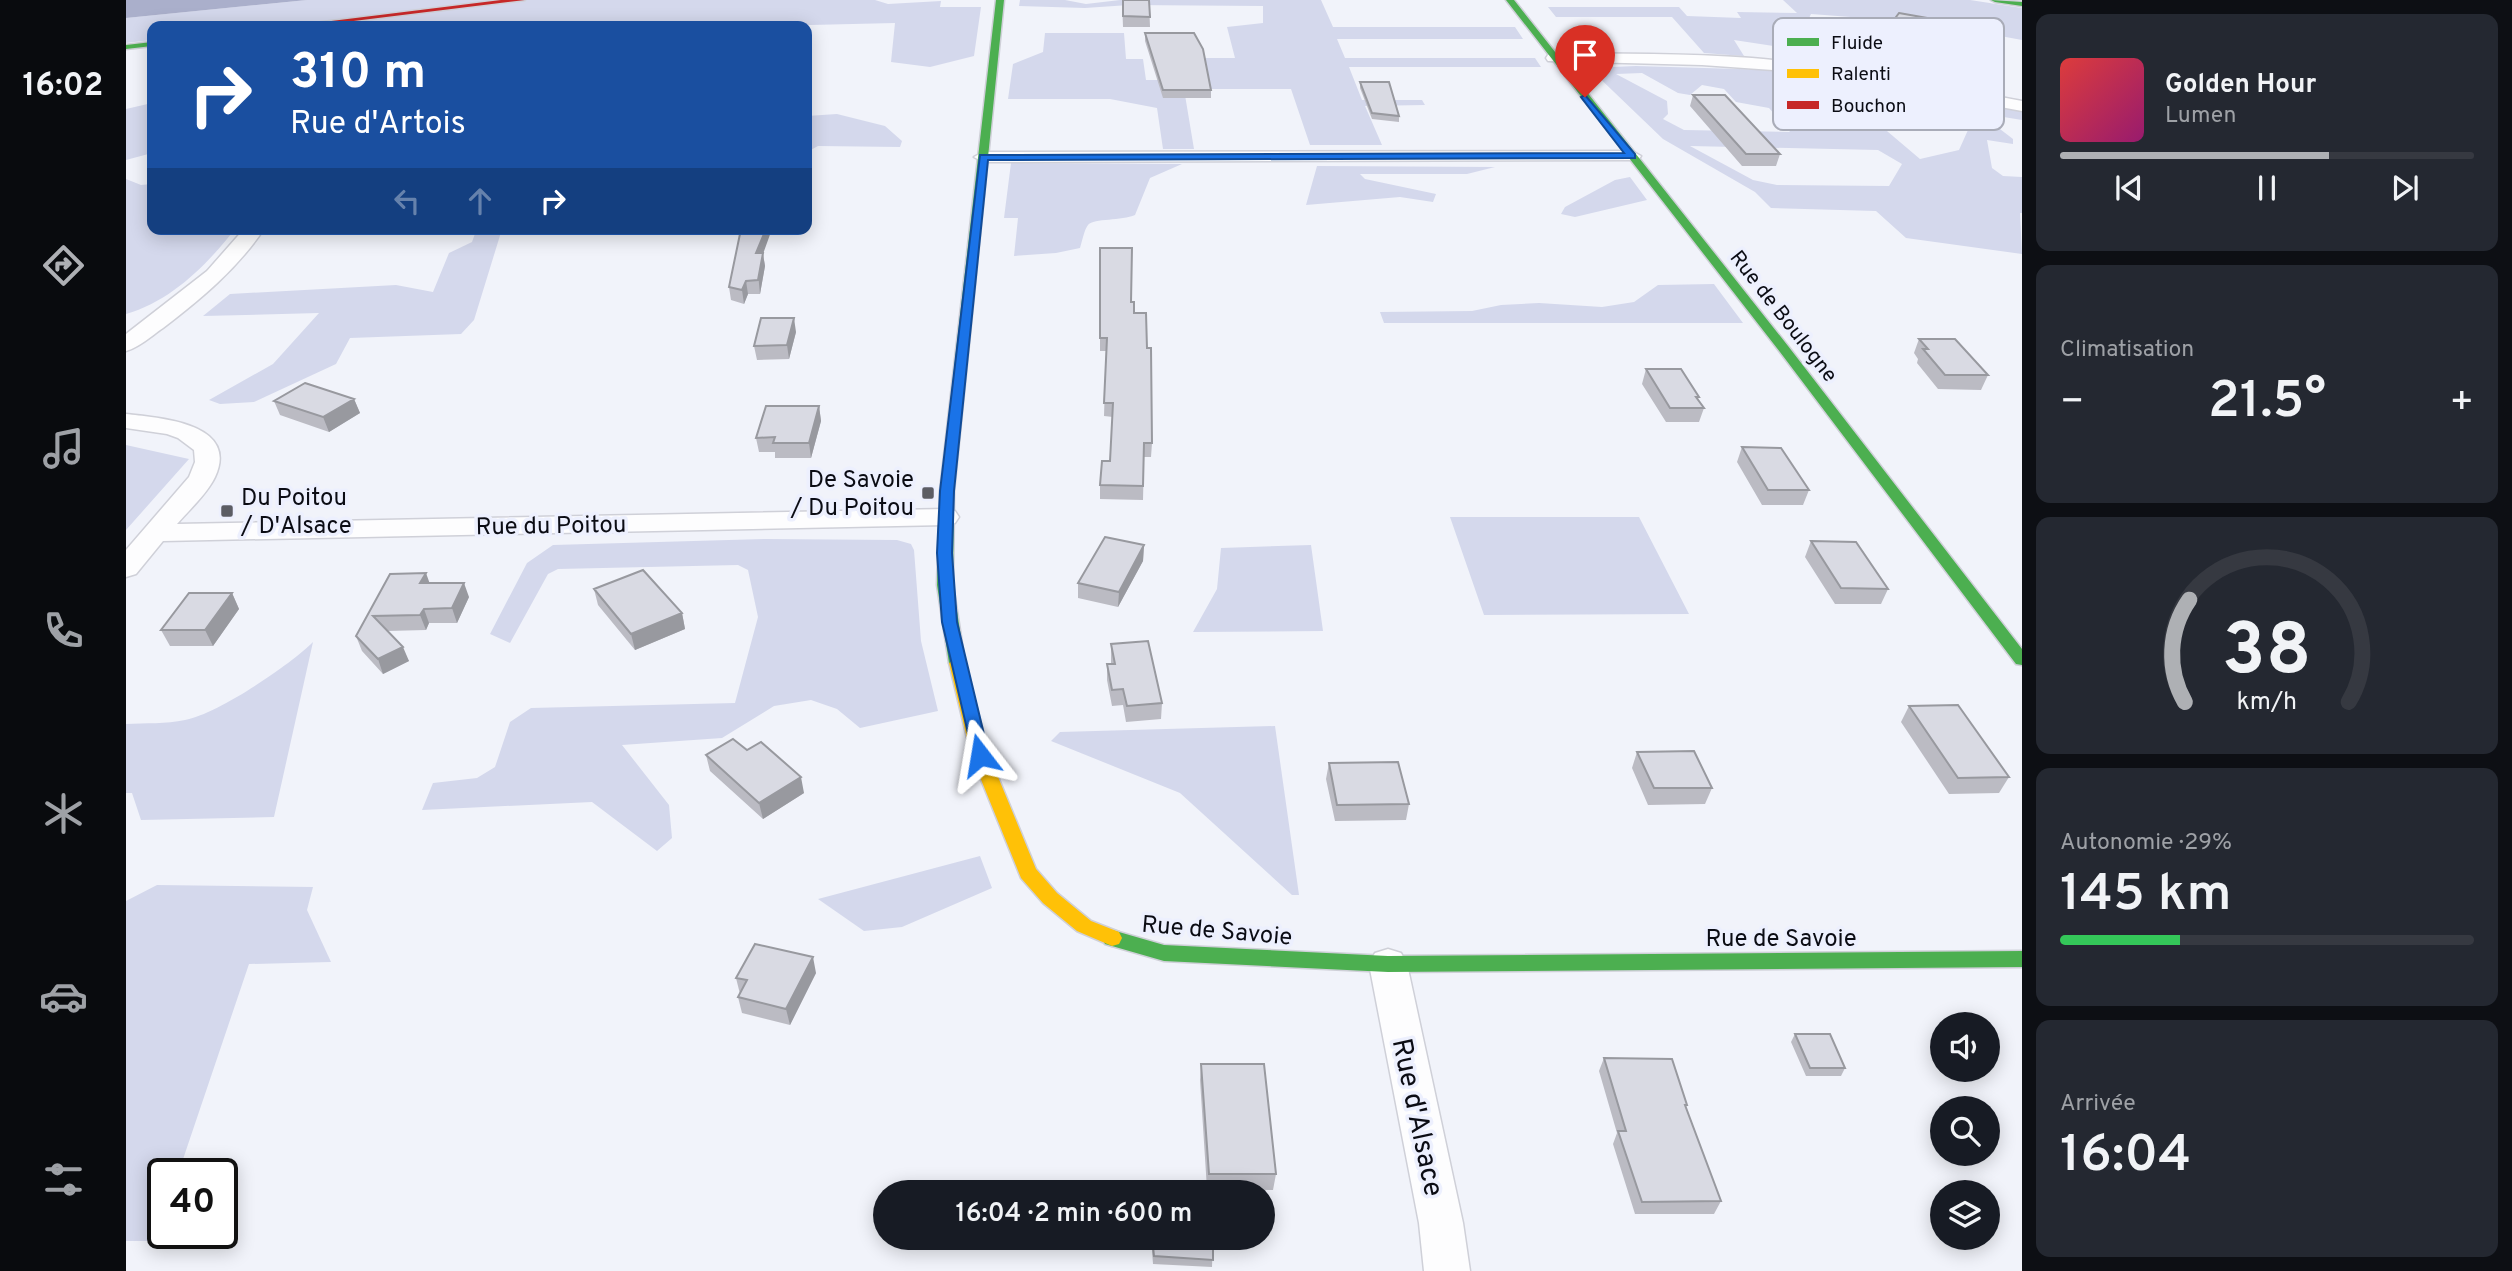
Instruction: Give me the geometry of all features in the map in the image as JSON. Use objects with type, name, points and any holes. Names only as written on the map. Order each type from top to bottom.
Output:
[{"type":"street","points":[[338,21],[521,0]]},
{"type":"street","name":"Rue de Savoie","points":[[1000,0],[946,517],[946,585],[950,622],[980,755],[1028,873],[1050,898],[1084,926],[1124,944],[1164,953],[1388,964],[2022,959]]},
{"type":"street","name":"Rue de Boulogne","points":[[1510,0],[2022,660]]},
{"type":"street","points":[[1995,0],[2022,4]]},
{"type":"street","points":[[126,47],[147,45]]},
{"type":"street","points":[[1554,58],[1689,60],[1773,65]]},
{"type":"street","points":[[2004,103],[2022,106]]},
{"type":"street","points":[[983,157],[1632,156]]},
{"type":"street","points":[[126,344],[209,278],[235,254],[249,235]]},
{"type":"street","points":[[126,421],[178,430],[206,446],[210,456],[209,466],[201,479],[126,568]]},
{"type":"street","name":"Rue du Poitou","points":[[155,533],[946,517]]},
{"type":"street","name":"Rue d'Alsace","points":[[1388,964],[1441,1223],[1447,1271]]},
{"type":"shaded area","points":[[126,0],[307,0],[126,18]]},
{"type":"shaded area","points":[[307,0],[875,0],[888,4],[941,1],[940,7],[981,7],[974,56],[930,67],[891,62],[895,23],[812,25],[812,21],[147,21],[147,41],[126,43],[126,18]]},
{"type":"shaded area","points":[[1020,0],[1065,0],[1086,4],[1120,0],[1321,0],[1333,27],[1515,27],[1523,39],[1337,39],[1345,58],[1535,58],[1541,67],[1349,67],[1362,100],[1422,100],[1425,105],[1365,106],[1382,145],[1310,145],[1291,89],[1184,89],[1194,149],[1163,149],[1157,108],[1110,99],[1008,99],[1013,64],[1043,52],[1045,33],[1124,33],[1126,59],[1143,59],[1146,80],[1185,80],[1182,58],[1235,58],[1227,27],[1263,23],[1263,6],[1129,5],[1085,8],[1019,6]]},
{"type":"shaded area","points":[[1783,0],[1970,0],[2022,8],[2022,40],[2004,37],[2004,18],[1864,18],[1811,14],[1809,18],[1773,18],[1773,46],[1734,40],[1744,56],[1704,53],[1672,17],[1556,17],[1548,7],[1679,7],[1687,16],[1741,18],[1737,12],[1797,13]]},
{"type":"shaded area","points":[[1636,66],[1773,70],[1773,113],[1769,108],[1736,102],[1724,89],[1702,85],[1690,95],[1678,93],[1642,73],[1616,74],[1667,101],[1668,114],[1663,119],[1684,130],[1886,130],[1920,159],[1959,150],[1968,130],[2001,130],[2013,139],[2013,144],[1987,140],[1992,168],[2003,176],[2022,177],[2022,254],[1906,238],[1876,211],[1771,208],[1755,192],[1663,139],[1589,68]],"holes":[[[1690,146],[1878,150],[1902,164],[1889,186],[1777,185],[1753,180]]]},
{"type":"shaded area","points":[[147,104],[147,154],[126,160],[126,109]]},
{"type":"shaded area","points":[[2004,108],[2022,111],[2022,120],[2004,117]]},
{"type":"shaded area","points":[[837,114],[885,126],[902,141],[900,147],[818,146],[812,149],[812,116]]},
{"type":"shaded area","points":[[1011,163],[1182,164],[1150,178],[1135,215],[1096,221],[1088,225],[1080,248],[1014,256],[1018,218],[1004,218]]},
{"type":"shaded area","points":[[1317,166],[1495,167],[1467,174],[1360,174],[1365,179],[1436,194],[1433,202],[1400,197],[1306,205]]},
{"type":"shaded area","points":[[1630,177],[1647,200],[1575,217],[1561,214],[1565,207],[1615,180]]},
{"type":"shaded area","points":[[126,179],[147,184],[147,235],[230,235],[200,269],[173,291],[126,314]]},
{"type":"shaded area","points":[[475,235],[500,235],[474,320],[461,334],[350,338],[336,364],[254,402],[220,404],[209,400],[273,364],[319,313],[203,316],[230,294],[396,285],[433,292],[449,253],[472,242]]},
{"type":"shaded area","points":[[1714,284],[1743,323],[1384,323],[1380,312],[1472,311],[1501,305],[1539,303],[1602,307],[1634,302],[1658,285]]},
{"type":"shaded area","points":[[126,445],[189,459],[126,530]]},
{"type":"shaded area","points":[[1450,517],[1639,517],[1689,614],[1484,615]]},
{"type":"shaded area","points":[[766,539],[897,540],[911,544],[914,550],[921,641],[938,711],[860,728],[837,709],[811,700],[774,706],[722,738],[622,745],[669,805],[672,838],[657,851],[592,802],[422,810],[433,783],[477,778],[495,767],[510,722],[531,708],[735,703],[758,617],[748,570],[738,565],[558,569],[548,574],[510,643],[490,634],[527,563],[553,545]]},
{"type":"shaded area","points":[[1311,545],[1323,631],[1193,632],[1217,589],[1221,548]]},
{"type":"shaded area","points":[[313,642],[274,817],[141,820],[132,793],[126,793],[126,724],[185,720],[216,709],[288,663]]},
{"type":"shaded area","points":[[1275,726],[1299,895],[1292,895],[1180,793],[1051,741],[1060,732]]},
{"type":"shaded area","points":[[980,856],[992,888],[902,927],[864,931],[818,899]]},
{"type":"shaded area","points":[[157,885],[313,887],[307,910],[331,962],[249,964],[183,1158],[147,1158],[147,1241],[126,1241],[126,901]]},
{"type":"building","points":[[1123,0],[1149,0],[1150,17],[1123,16]]},
{"type":"building","points":[[1899,13],[1927,18],[1895,18]]},
{"type":"building","points":[[1145,33],[1194,33],[1203,49],[1211,90],[1163,90]]},
{"type":"building","points":[[1360,82],[1389,82],[1399,116],[1372,113]]},
{"type":"building","points":[[1693,95],[1725,95],[1780,154],[1746,154]]},
{"type":"building","points":[[740,235],[764,235],[756,253],[763,253],[758,280],[746,281],[742,290],[729,287]]},
{"type":"building","points":[[1100,248],[1132,248],[1131,302],[1134,302],[1134,313],[1146,313],[1147,348],[1151,348],[1152,443],[1144,443],[1143,486],[1100,485],[1102,461],[1110,461],[1113,403],[1104,403],[1107,338],[1100,338]]},
{"type":"building","points":[[761,318],[794,318],[787,345],[754,346]]},
{"type":"building","points":[[1919,339],[1955,339],[1988,375],[1945,375],[1923,349],[1928,349]]},
{"type":"building","points":[[1646,369],[1681,369],[1704,408],[1670,408]]},
{"type":"building","points":[[305,383],[354,399],[323,417],[274,401]]},
{"type":"building","points":[[766,406],[819,406],[809,443],[773,443],[775,437],[756,438]]},
{"type":"building","points":[[1742,447],[1781,448],[1809,490],[1768,490]]},
{"type":"building","points":[[1105,537],[1144,545],[1119,592],[1078,583]]},
{"type":"building","points":[[1811,541],[1856,542],[1888,589],[1841,588]]},
{"type":"building","points":[[643,570],[682,613],[631,634],[594,589]]},
{"type":"building","points":[[426,573],[420,583],[464,583],[452,608],[424,609],[420,615],[373,616],[403,647],[378,659],[356,636],[390,574]]},
{"type":"building","points":[[189,593],[232,593],[205,630],[161,630]]},
{"type":"building","points":[[1148,641],[1162,703],[1127,706],[1123,689],[1112,690],[1107,664],[1115,664],[1111,644]]},
{"type":"building","points":[[1958,705],[2009,777],[1958,778],[1909,706]]},
{"type":"building","points":[[733,739],[747,750],[761,742],[801,777],[759,803],[706,755]]},
{"type":"building","points":[[1694,751],[1712,788],[1654,788],[1637,752]]},
{"type":"building","points":[[1398,762],[1409,804],[1337,805],[1329,763]]},
{"type":"building","points":[[755,944],[813,957],[786,1009],[738,997],[747,980],[736,978]]},
{"type":"building","points":[[1795,1034],[1830,1034],[1845,1068],[1810,1068]]},
{"type":"building","points":[[1604,1058],[1672,1059],[1685,1105],[1721,1201],[1642,1202],[1618,1131],[1626,1131]]},
{"type":"building","points":[[1201,1064],[1264,1064],[1276,1174],[1209,1174]]},
{"type":"building","points":[[1153,1250],[1213,1250],[1213,1260],[1154,1256]]},
{"type":"traffic: fast","points":[[957,663],[945,585],[947,491],[1000,0]]},
{"type":"traffic: fast","points":[[1510,0],[1784,349],[2022,660]]},
{"type":"traffic: fast","points":[[1995,0],[2022,4]]},
{"type":"traffic: fast","points":[[126,47],[147,45]]},
{"type":"traffic: fast","points":[[1112,938],[1164,953],[1388,964],[2022,959]]},
{"type":"traffic: slow","points":[[957,663],[980,755],[1028,873],[1050,898],[1084,926],[1112,938]]},
{"type":"traffic: jam","points":[[338,21],[521,0]]},
{"type":"place","name":"De Savoie / Du Poitou","points":[[928,493]]},
{"type":"place","name":"Du Poitou / D'Alsace","points":[[227,511]]},
{"type":"route","points":[[980,755],[958,668],[950,622],[945,553],[947,491],[983,157],[1632,156],[1585,97]]}]
